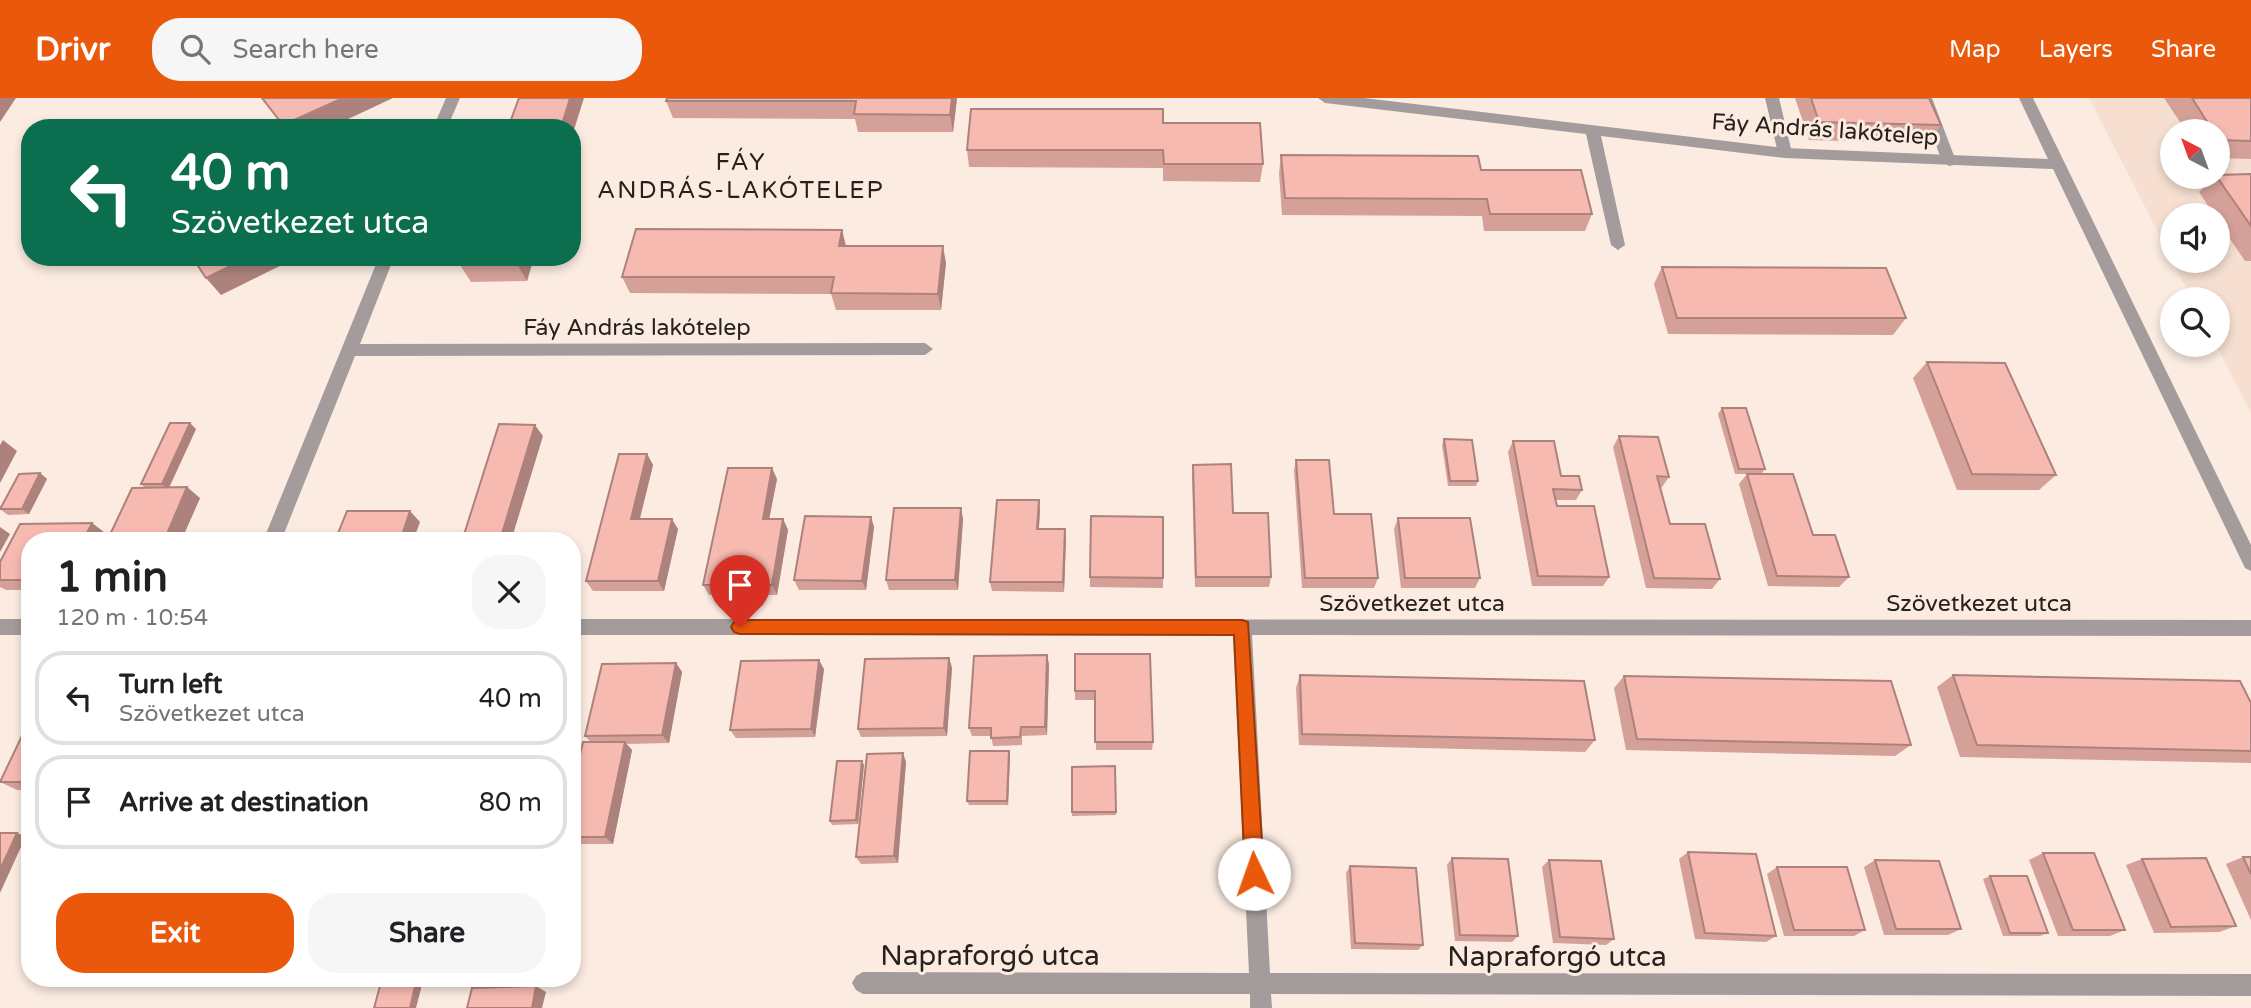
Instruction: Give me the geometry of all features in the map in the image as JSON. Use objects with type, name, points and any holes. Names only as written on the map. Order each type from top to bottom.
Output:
[{"type":"street","points":[[444,119],[453,98]]},
{"type":"street","name":"Fáy András lakótelep","points":[[1325,98],[1785,153],[2056,164]]},
{"type":"street","points":[[1772,98],[1785,153]]},
{"type":"street","points":[[1925,98],[1949,161]]},
{"type":"street","points":[[2026,98],[2251,563]]},
{"type":"street","points":[[1592,129],[1618,245]]},
{"type":"street","points":[[276,532],[383,266]]},
{"type":"street","name":"Fáy András lakótelep","points":[[349,350],[925,349]]},
{"type":"street","points":[[0,627],[21,627]]},
{"type":"street","name":"Szövetkezet utca","points":[[581,627],[2251,628]]},
{"type":"street","points":[[1242,627],[1261,1008]]},
{"type":"street","name":"Napraforgó utca","points":[[863,983],[2251,985]]},
{"type":"shaded area","points":[[2089,98],[2251,98],[2251,413],[2222,357],[2230,357],[2230,287],[2186,287],[2178,273],[2230,273],[2230,203],[2160,203],[2160,236]]},
{"type":"building","points":[[262,98],[343,98],[296,119],[278,119]]},
{"type":"building","points":[[519,98],[570,98],[564,119],[511,119]]},
{"type":"building","points":[[667,98],[952,98],[950,115],[854,114],[856,101],[666,101]]},
{"type":"building","points":[[1811,98],[1929,98],[1941,125],[1819,122]]},
{"type":"building","points":[[2192,98],[2251,98],[2251,141],[2230,140],[2230,119],[2205,119]]},
{"type":"building","points":[[971,109],[1163,109],[1163,123],[1260,123],[1263,164],[1164,164],[1163,150],[967,150]]},
{"type":"building","points":[[1281,155],[1478,156],[1481,170],[1581,170],[1592,214],[1490,214],[1487,199],[1285,198]]},
{"type":"building","points":[[2251,174],[2251,226],[2225,189],[2230,189],[2230,175]]},
{"type":"building","points":[[636,229],[842,230],[839,246],[943,246],[938,294],[831,293],[834,277],[622,277]]},
{"type":"building","points":[[198,266],[231,266],[206,278]]},
{"type":"building","points":[[1662,267],[1886,268],[1906,318],[1677,318]]},
{"type":"building","points":[[1927,362],[2005,363],[2056,475],[1972,474]]},
{"type":"building","points":[[1722,408],[1746,408],[1765,469],[1739,469]]},
{"type":"building","points":[[170,423],[190,423],[162,484],[141,484]]},
{"type":"building","points":[[499,424],[535,425],[502,532],[465,532]]},
{"type":"building","points":[[1619,436],[1658,437],[1669,477],[1657,476],[1670,524],[1705,524],[1720,579],[1654,578]]},
{"type":"building","points":[[1444,439],[1472,440],[1478,481],[1450,481]]},
{"type":"building","points":[[1513,441],[1554,441],[1561,476],[1579,476],[1582,490],[1553,489],[1557,506],[1594,506],[1609,577],[1538,576]]},
{"type":"building","points":[[619,454],[647,454],[631,519],[672,519],[658,581],[586,581]]},
{"type":"building","points":[[1296,460],[1329,460],[1334,514],[1371,514],[1378,578],[1305,578]]},
{"type":"building","points":[[1231,464],[1233,513],[1268,513],[1271,577],[1196,577],[1193,465]]},
{"type":"building","points":[[728,468],[772,468],[763,519],[783,519],[772,585],[703,585]]},
{"type":"building","points":[[40,473],[22,509],[0,509],[19,474]]},
{"type":"building","points":[[1747,474],[1793,474],[1813,535],[1835,535],[1849,577],[1777,576]]},
{"type":"building","points":[[187,487],[168,532],[111,532],[132,488]]},
{"type":"building","points":[[997,500],[1039,500],[1037,529],[1065,529],[1063,582],[990,582]]},
{"type":"building","points":[[894,508],[961,508],[955,580],[886,580]]},
{"type":"building","points":[[347,511],[410,511],[403,532],[339,532]]},
{"type":"building","points":[[805,516],[871,517],[862,581],[794,580]]},
{"type":"building","points":[[1091,516],[1163,517],[1163,578],[1090,577]]},
{"type":"building","points":[[1398,518],[1470,518],[1480,578],[1405,578]]},
{"type":"building","points":[[92,523],[88,532],[21,532],[21,580],[0,580],[0,562],[20,524]]},
{"type":"building","points":[[1075,654],[1150,654],[1153,742],[1095,742],[1095,691],[1075,691]]},
{"type":"building","points":[[1047,655],[1045,727],[1021,727],[1020,737],[991,738],[991,728],[969,728],[974,656]]},
{"type":"building","points":[[949,658],[944,728],[858,729],[865,659]]},
{"type":"building","points":[[819,660],[811,729],[730,730],[741,661]]},
{"type":"building","points":[[676,663],[662,735],[585,736],[602,664]]},
{"type":"building","points":[[1300,675],[1584,681],[1595,740],[1302,734]]},
{"type":"building","points":[[1953,675],[2240,681],[2251,703],[2251,751],[1977,745]]},
{"type":"building","points":[[1624,676],[1891,681],[1911,745],[1637,739]]},
{"type":"building","points":[[21,738],[21,782],[0,782]]},
{"type":"building","points":[[583,742],[625,742],[605,837],[581,837]]},
{"type":"building","points":[[970,751],[1009,751],[1007,801],[967,801]]},
{"type":"building","points":[[903,753],[894,856],[856,857],[867,754]]},
{"type":"building","points":[[837,761],[862,761],[856,820],[830,821]]},
{"type":"building","points":[[1115,766],[1116,812],[1072,812],[1072,767]]},
{"type":"building","points":[[0,833],[17,833],[0,870]]},
{"type":"building","points":[[1688,852],[1756,854],[1776,936],[1705,933]]},
{"type":"building","points":[[2043,853],[2094,853],[2125,930],[2073,930]]},
{"type":"building","points":[[2243,857],[2251,857],[2251,874]]},
{"type":"building","points":[[1452,858],[1508,859],[1518,936],[1460,935]]},
{"type":"building","points":[[2206,858],[2236,926],[2171,927],[2142,859]]},
{"type":"building","points":[[1549,860],[1601,861],[1614,939],[1560,937]]},
{"type":"building","points":[[1875,860],[1939,861],[1961,929],[1896,929]]},
{"type":"building","points":[[1350,866],[1416,868],[1423,945],[1355,943]]},
{"type":"building","points":[[1777,867],[1847,867],[1865,930],[1794,930]]},
{"type":"building","points":[[1990,876],[2027,876],[2048,933],[2010,933]]},
{"type":"building","points":[[380,987],[415,987],[410,1008],[374,1008]]},
{"type":"building","points":[[536,987],[532,1008],[467,1008],[472,988]]},
{"type":"district","name":"FÁY ANDRÁS-LAKÓTELEP","points":[[741,176]]},
{"type":"route","points":[[740,627],[1242,627],[1254,874]]}]
